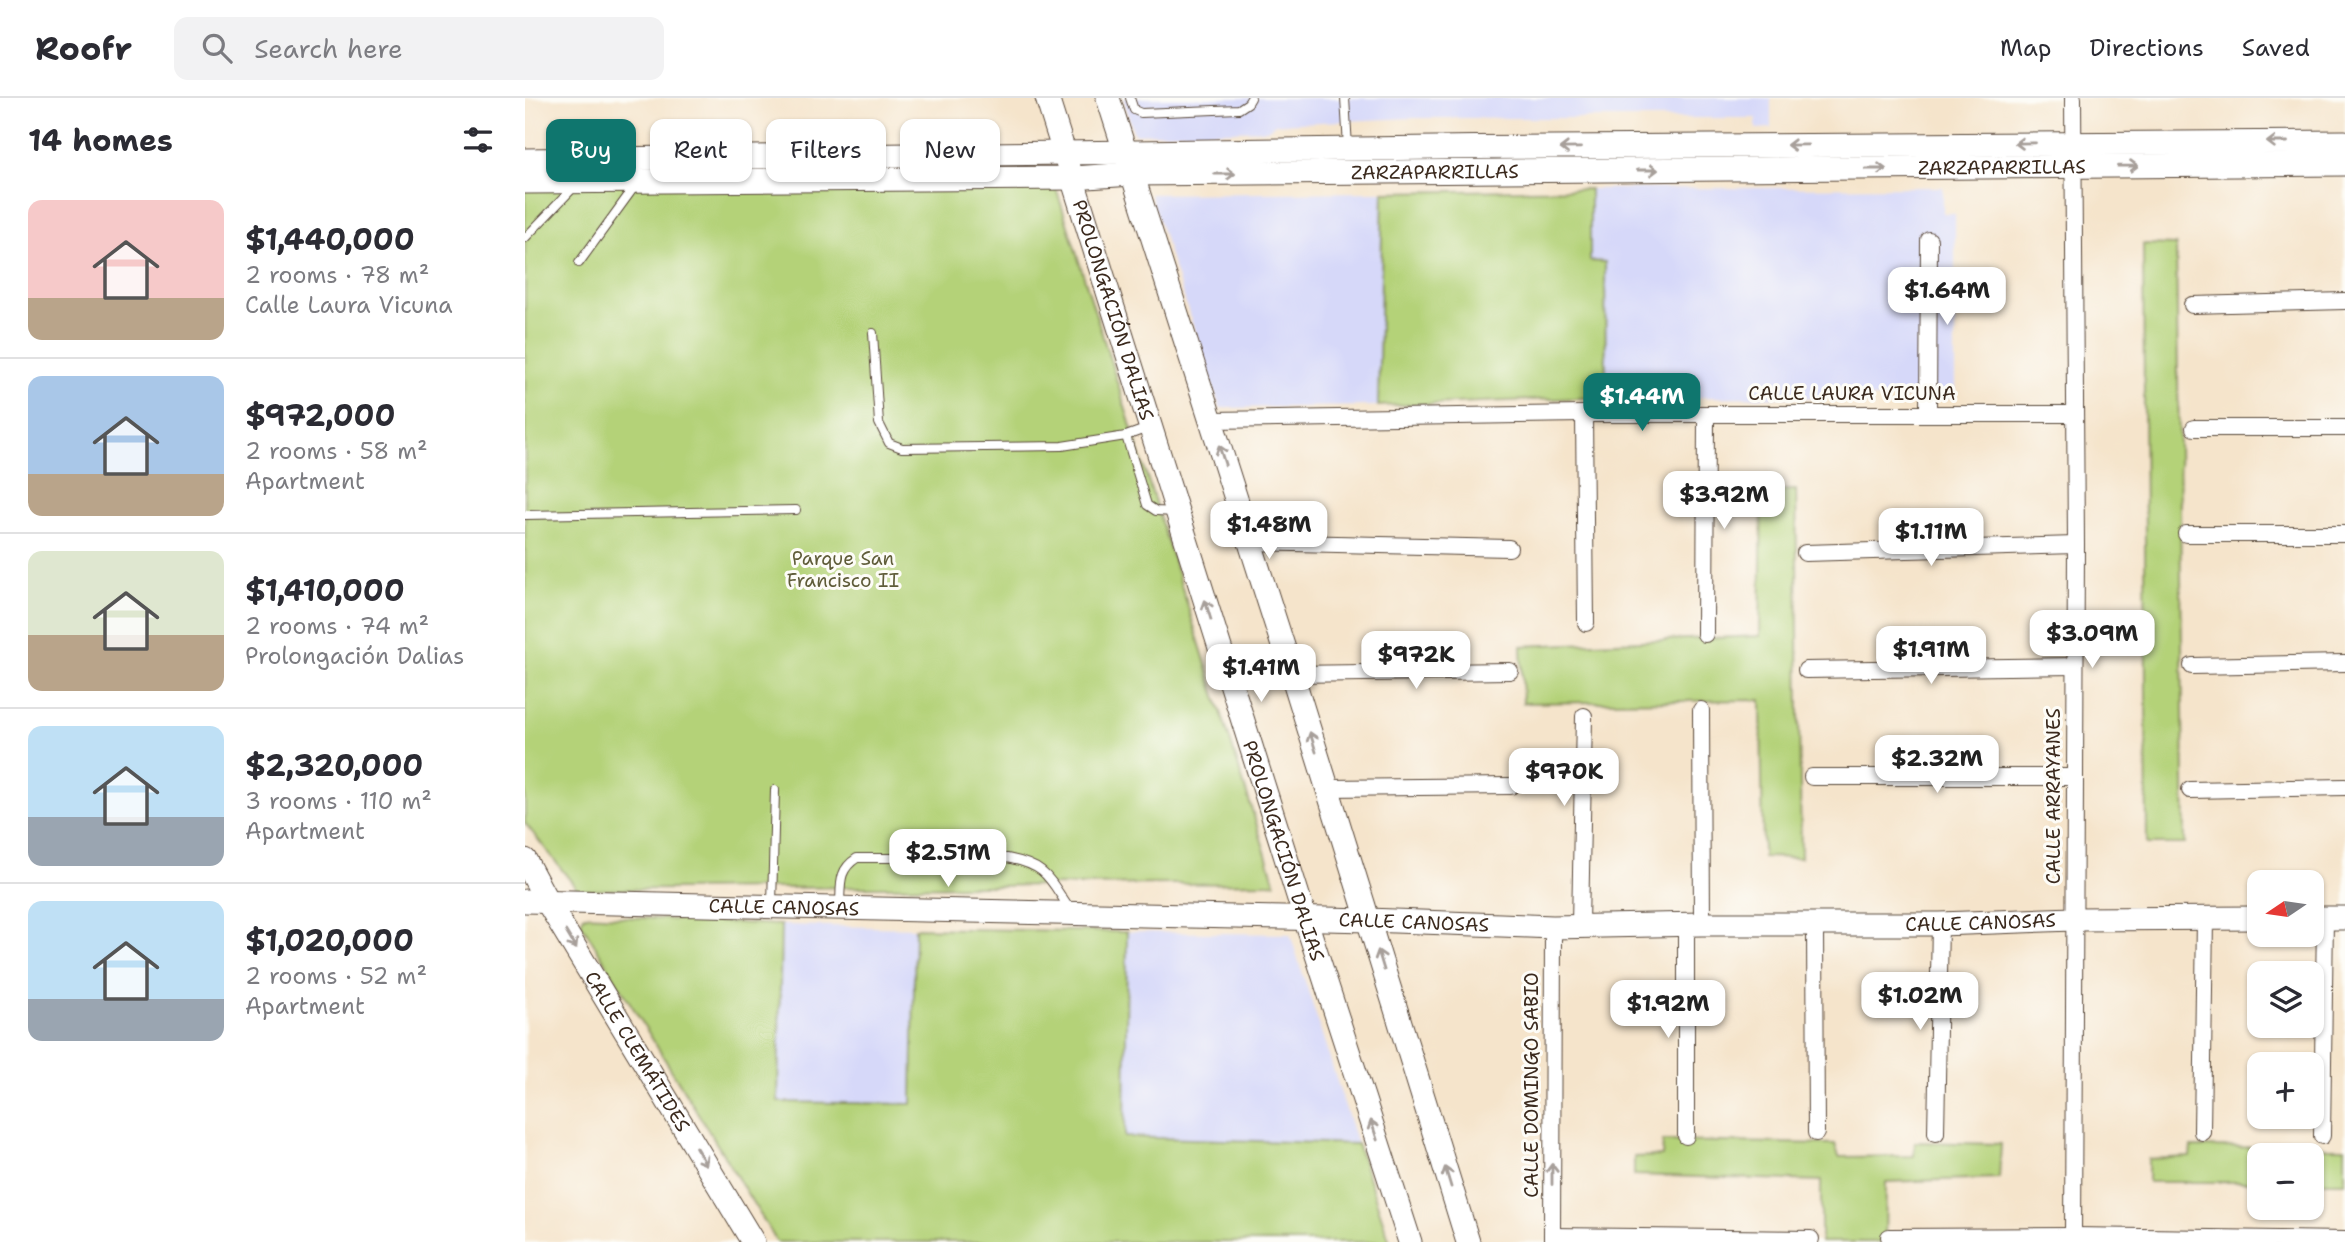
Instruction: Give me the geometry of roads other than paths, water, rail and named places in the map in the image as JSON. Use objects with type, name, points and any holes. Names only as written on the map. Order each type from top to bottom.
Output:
[{"type":"street","name":"PROLONGACIÓN DALIAS","points":[[1047,98],[1410,1242]]},
{"type":"street","points":[[1108,98],[1292,674],[1468,1242]]},
{"type":"street","name":"CALLE ARRAYANES","points":[[2073,98],[2073,414],[2076,545],[2074,1239]]},
{"type":"street","name":"ZARZAPARRILLAS","points":[[639,181],[1073,178],[1129,163],[1348,150],[2073,142],[2345,142]]},
{"type":"street","name":"ZARZAPARRILLAS","points":[[525,160],[1064,152],[1129,163],[2073,167],[2345,164]]},
{"type":"street","name":"ZARZAPARRILLAS","points":[[525,181],[546,181]]},
{"type":"street","points":[[1928,414],[1929,240]]},
{"type":"street","points":[[2192,305],[2345,301]]},
{"type":"street","points":[[1584,414],[1586,623]]},
{"type":"street","name":"CALLE LAURA VICUNA","points":[[1211,420],[1584,414],[2073,414]]},
{"type":"street","points":[[1705,634],[1706,414]]},
{"type":"street","points":[[2194,428],[2345,428]]},
{"type":"street","points":[[2186,534],[2345,534]]},
{"type":"street","points":[[1249,542],[1509,548]]},
{"type":"street","points":[[1805,553],[2076,545]]},
{"type":"street","points":[[2192,666],[2345,663]]},
{"type":"street","points":[[1806,670],[2074,666]]},
{"type":"street","points":[[1292,674],[1510,671]]},
{"type":"street","points":[[1686,1136],[1701,710]]},
{"type":"street","points":[[1580,925],[1584,716]]},
{"type":"street","points":[[1812,777],[2074,777]]},
{"type":"street","points":[[1327,788],[1511,786]]},
{"type":"street","points":[[2190,790],[2345,787]]},
{"type":"street","name":"CALLE CLEMÁTIDES","points":[[525,860],[753,1242]]},
{"type":"street","name":"CALLE CANOSAS","points":[[525,901],[1305,918],[1553,927],[2247,918]]},
{"type":"street","points":[[2202,1132],[2205,918]]},
{"type":"street","points":[[2322,1136],[2327,918]]},
{"type":"street","points":[[1936,1133],[1940,924]]},
{"type":"street","points":[[1815,925],[1816,1133]]},
{"type":"street","name":"CALLE DOMINGO SABIO","points":[[1552,1239],[1553,927]]},
{"type":"street","points":[[1889,1237],[2345,1240]]},
{"type":"street","points":[[1552,1239],[1811,1239]]},
{"type":"lane","points":[[1131,98],[1135,110],[1141,113],[1240,108],[1251,98]]},
{"type":"lane","points":[[1345,98],[1348,150]]},
{"type":"lane","points":[[579,263],[639,181]]},
{"type":"lane","points":[[525,238],[578,182]]},
{"type":"lane","points":[[873,333],[879,422],[889,443],[902,448],[1062,446],[1126,436],[1151,427]]},
{"type":"lane","points":[[1126,436],[1147,505],[1156,512],[1178,512]]},
{"type":"lane","points":[[525,515],[796,510]]},
{"type":"lane","points":[[772,907],[775,790]]},
{"type":"lane","points":[[840,909],[842,876],[846,865],[857,858],[1007,858],[1028,862],[1044,872],[1073,913]]},
{"type":"park label","name":"Parque San Francisco II","points":[[843,569]]}]
